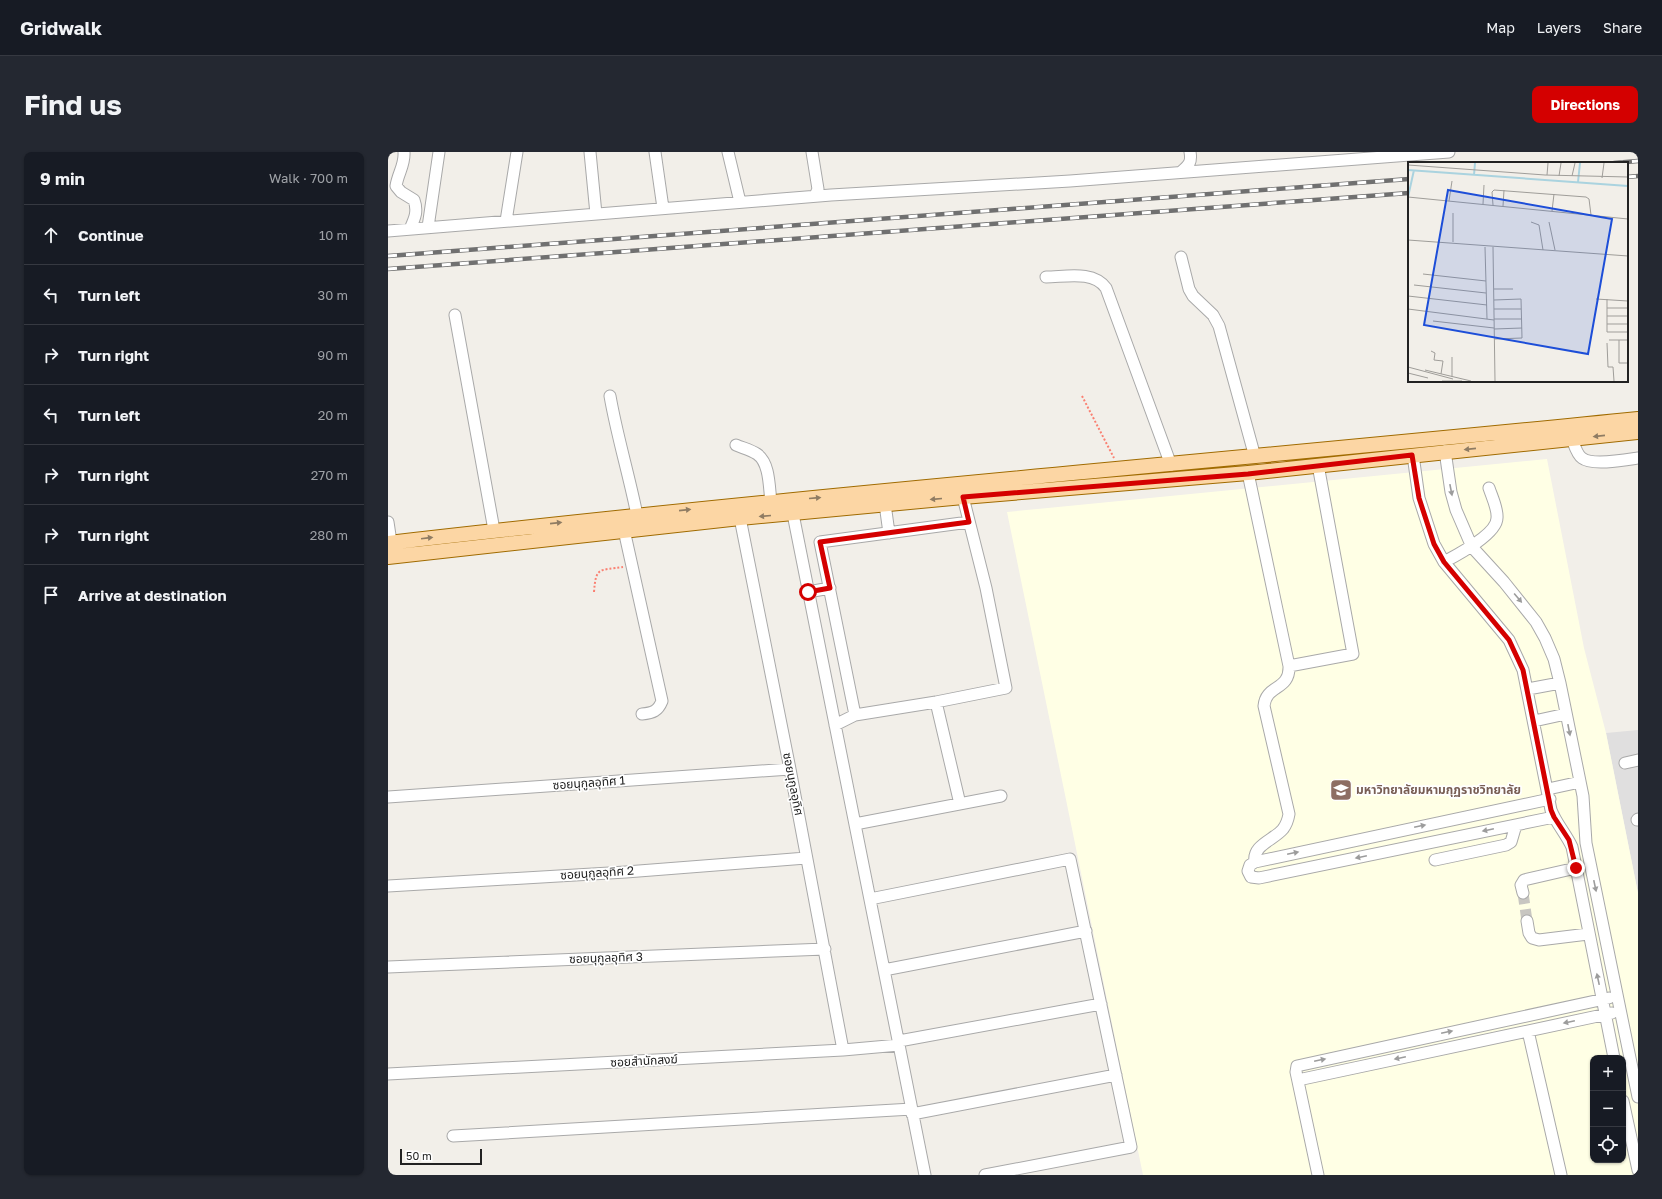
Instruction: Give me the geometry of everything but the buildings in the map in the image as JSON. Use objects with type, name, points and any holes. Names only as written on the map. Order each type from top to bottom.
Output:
[{"type":"main road","points":[[388,557],[740,518],[793,507],[1120,470],[1255,457],[1444,445],[1638,418]]},
{"type":"main road","points":[[1444,445],[1572,439],[1638,432]]},
{"type":"main road","points":[[389,543],[494,530],[771,502],[793,507],[885,504],[1248,474],[1318,466],[1412,448]]},
{"type":"street","points":[[404,152],[404,161],[402,169],[397,176],[396,186],[400,192],[414,200],[417,207],[416,217],[410,229]]},
{"type":"street","points":[[428,227],[439,152]]},
{"type":"street","points":[[506,221],[517,152]]},
{"type":"street","points":[[590,152],[596,214]]},
{"type":"street","points":[[655,152],[664,208]]},
{"type":"street","points":[[728,152],[740,202]]},
{"type":"street","points":[[812,152],[818,189],[815,196]]},
{"type":"street","points":[[1182,172],[1190,164],[1190,152]]},
{"type":"street","points":[[388,231],[815,196],[1070,181],[1449,152]]},
{"type":"street","points":[[1180,257],[1189,289],[1193,296],[1213,315],[1219,326],[1255,457]]},
{"type":"street","points":[[1046,277],[1089,276],[1099,280],[1106,288],[1171,465]]},
{"type":"street","points":[[455,315],[494,530]]},
{"type":"street","points":[[610,396],[617,434],[629,471],[637,515]]},
{"type":"street","points":[[1572,439],[1582,459],[1589,461],[1611,461],[1638,458]]},
{"type":"street","points":[[736,445],[757,454],[763,460],[766,466],[771,502]]},
{"type":"street","points":[[1444,445],[1451,492],[1456,510],[1472,547],[1504,582],[1536,622],[1554,659],[1580,782],[1586,843],[1638,1096]]},
{"type":"street","points":[[1412,448],[1419,498],[1430,532],[1444,562],[1509,640],[1523,670],[1554,817],[1569,840],[1576,868],[1613,1055]]},
{"type":"street","points":[[1289,666],[1353,654],[1318,466]]},
{"type":"street","points":[[1248,474],[1290,676],[1286,682],[1275,688],[1264,701],[1289,814],[1282,830],[1263,844],[1256,852],[1255,862]]},
{"type":"street","points":[[1444,562],[1472,547],[1494,527],[1497,520],[1489,488]]},
{"type":"street","points":[[835,725],[856,715],[936,702],[1006,688],[986,588],[963,497]]},
{"type":"street","points":[[885,504],[889,533]]},
{"type":"street","points":[[793,507],[808,592],[899,1043],[924,1175]]},
{"type":"street","name":"ซอยนุกูลอุทิศ","points":[[740,518],[825,949],[843,1050]]},
{"type":"street","points":[[388,522],[389,543]]},
{"type":"street","points":[[856,715],[820,542],[969,522]]},
{"type":"street","points":[[624,530],[662,701],[659,708],[653,713],[642,714]]},
{"type":"street","points":[[808,592],[830,588]]},
{"type":"street","points":[[1528,688],[1560,683]]},
{"type":"street","points":[[936,702],[960,804]]},
{"type":"street","points":[[1534,721],[1566,714]]},
{"type":"street","points":[[1625,763],[1638,760]]},
{"type":"street","name":"ซอยนุกูลอุทิศ 1","points":[[388,797],[790,770]]},
{"type":"street","points":[[1554,817],[1259,878],[1251,877],[1248,872],[1250,865],[1255,862],[1549,794],[1580,782]]},
{"type":"street","points":[[855,824],[1001,796]]},
{"type":"street","points":[[1435,860],[1506,845],[1511,842],[1516,825]]},
{"type":"street","name":"ซอยนุกูลอุทิศ 2","points":[[388,886],[634,871],[806,858]]},
{"type":"street","points":[[870,899],[1070,859],[1131,1147],[986,1175]]},
{"type":"street","points":[[1523,893],[1521,885],[1524,880],[1576,868]]},
{"type":"street","points":[[1527,921],[1529,934],[1532,938],[1539,940],[1588,934]]},
{"type":"street","points":[[884,970],[1086,930]]},
{"type":"street","name":"ซอยนุกูลอุทิศ 3","points":[[388,967],[825,949]]},
{"type":"street","points":[[1318,1175],[1296,1072],[1297,1066],[1617,996]]},
{"type":"street","name":"ซอยสำนักสงฆ์","points":[[388,1074],[843,1050],[899,1043],[1101,1004]]},
{"type":"street","points":[[1298,1080],[1620,1011]]},
{"type":"street","points":[[1528,1031],[1561,1175]]},
{"type":"street","points":[[453,1136],[912,1112],[1116,1075]]},
{"type":"street","points":[[1626,1115],[1638,1170]]},
{"type":"path","points":[[1082,396],[1120,470]]},
{"type":"path","points":[[594,592],[595,576],[600,571],[632,565]]},
{"type":"shaded area","name":"มหาวิทยาลัยมหามกุฏราชวิทยาลัย","points":[[1547,459],[1584,648],[1606,733],[1638,893],[1638,1175],[1143,1175],[1007,512]]},
{"type":"shaded area","points":[[1638,730],[1638,893],[1606,733]]},
{"type":"tunnel","points":[[1523,893],[1527,921]]},
{"type":"railway","points":[[1626,162],[1638,161]]},
{"type":"railway","points":[[1628,177],[1638,176]]},
{"type":"railway","points":[[388,256],[1408,179]]},
{"type":"railway","points":[[388,269],[1408,193]]},
{"type":"place","name":"มหาวิทยาลัยมหามกุฏราชวิทยาลัย","points":[[1341,790]]},
{"type":"route","points":[[808,592],[830,588],[820,542],[969,522],[963,497],[1248,474],[1412,455],[1419,498],[1425,521],[1434,544],[1444,562],[1509,640],[1523,670],[1528,688],[1551,810],[1569,840],[1572,847],[1576,868]]}]
